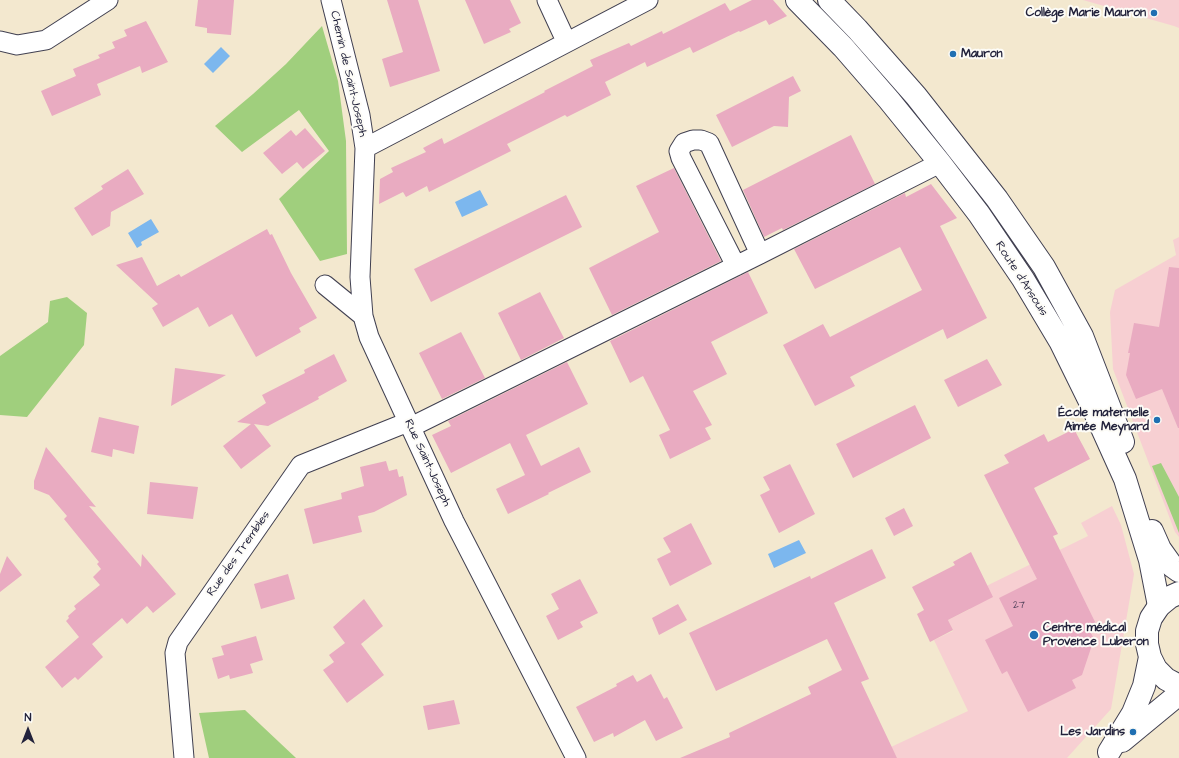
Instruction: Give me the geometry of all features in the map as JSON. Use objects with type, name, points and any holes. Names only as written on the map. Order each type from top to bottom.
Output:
[{"type":"street","points":[[0,41],[18,44],[46,40],[108,0]]},
{"type":"street","name":"Chemin de Saint-Joseph","points":[[330,0],[357,102],[365,148]]},
{"type":"street","points":[[547,0],[566,42]]},
{"type":"street","points":[[365,148],[648,0]]},
{"type":"street","name":"Route d'Ansouis","points":[[797,0],[844,47],[889,100],[940,163],[978,214],[1023,279],[1060,341],[1092,406],[1129,490],[1150,560],[1159,606]]},
{"type":"street","name":"Route d'Ansouis","points":[[829,0],[857,29],[916,96],[998,199],[1044,267],[1082,336],[1118,428],[1160,549],[1172,566],[1179,571]]},
{"type":"street","points":[[844,47],[857,29]]},
{"type":"street","points":[[736,266],[681,158],[680,151],[684,143],[693,140],[701,140],[709,143],[760,254]]},
{"type":"street","name":"Rue Saint-Joseph","points":[[365,148],[360,277],[363,316],[369,337],[454,521],[576,758]]},
{"type":"street","name":"Rue des Trembles","points":[[184,758],[175,653],[178,642],[302,465],[409,424],[736,266],[940,163]]},
{"type":"street","points":[[325,285],[363,316]]},
{"type":"street","points":[[1179,593],[1170,597],[1159,606],[1151,618],[1147,630],[1147,644],[1150,657],[1156,669],[1166,679],[1179,686]]},
{"type":"street","points":[[1106,755],[1133,713],[1144,686],[1150,657]]},
{"type":"street","points":[[1106,755],[1173,699],[1179,696]]},
{"type":"shaded area","name":"Collège Marie Mauron","points":[[1083,0],[1179,0],[1179,28],[1174,26]]},
{"type":"shaded area","name":"École maternelle Aimée Meynard","points":[[1179,237],[1179,537],[1175,532],[1113,369],[1110,312],[1115,290],[1176,255],[1173,240]]},
{"type":"shaded area","name":"Centre médical Provence Luberon","points":[[1112,506],[1121,525],[1134,574],[1111,709],[1067,758],[897,758],[891,747],[968,711],[934,640],[953,631],[948,620],[970,609],[964,597],[1088,536],[1081,523]]},
{"type":"green space","points":[[322,26],[338,81],[346,141],[347,254],[320,261],[279,199],[329,151],[299,110],[242,152],[215,126],[286,64]]},
{"type":"green space","points":[[67,297],[87,313],[84,345],[27,417],[0,415],[0,356],[48,322],[50,301]]},
{"type":"green space","points":[[1161,463],[1179,497],[1179,533],[1152,466]]},
{"type":"green space","points":[[245,710],[296,758],[209,758],[199,713]]},
{"type":"water","points":[[221,47],[230,56],[213,73],[204,64]]},
{"type":"water","points":[[480,190],[488,205],[462,217],[455,202]]},
{"type":"water","points":[[151,219],[159,232],[141,242],[142,245],[137,248],[128,233]]},
{"type":"water","points":[[799,540],[806,553],[774,568],[768,554]]},
{"type":"building","points":[[198,0],[234,0],[231,35],[207,33],[207,28],[195,26]]},
{"type":"building","points":[[387,0],[418,0],[440,71],[390,87],[382,59],[403,52]]},
{"type":"building","points":[[465,0],[510,0],[521,23],[509,29],[511,32],[484,44]]},
{"type":"building","points":[[752,0],[773,0],[787,16],[769,25],[766,20],[693,53],[690,47],[647,67],[645,62],[605,82],[611,95],[567,117],[565,115],[507,144],[511,151],[429,192],[427,186],[406,197],[403,192],[379,204],[380,179],[393,172],[391,168],[426,152],[423,148],[442,138],[444,144],[545,92],[544,91],[593,66],[590,60],[629,43],[631,46],[662,31],[663,34],[725,3],[730,11]]},
{"type":"building","points":[[146,21],[168,62],[142,73],[140,66],[97,84],[101,95],[52,116],[41,91],[76,76],[73,69],[100,58],[98,55],[115,48],[112,42],[127,36],[124,30]]},
{"type":"building","points":[[793,76],[801,91],[789,97],[788,127],[774,126],[732,147],[716,115]]},
{"type":"building","points":[[305,128],[325,151],[303,169],[297,162],[282,174],[263,153],[291,130],[296,136]]},
{"type":"building","points":[[851,135],[875,184],[783,230],[782,228],[764,237],[743,190]]},
{"type":"building","points":[[674,168],[721,261],[612,315],[589,268],[659,232],[636,186]]},
{"type":"building","points":[[128,169],[144,194],[111,212],[110,226],[92,236],[74,208],[103,189],[101,186]]},
{"type":"building","points":[[931,184],[957,218],[940,226],[987,318],[947,339],[943,329],[850,377],[855,386],[815,406],[783,345],[823,324],[830,337],[922,290],[900,247],[815,289],[794,249],[905,193],[906,197]]},
{"type":"building","points":[[566,195],[582,227],[431,302],[414,269]]},
{"type":"building","points":[[267,229],[270,235],[272,234],[291,273],[317,318],[299,328],[301,332],[256,357],[232,314],[209,327],[198,307],[163,327],[152,308],[158,304],[116,265],[142,257],[157,286],[179,274],[181,277]]},
{"type":"building","points":[[1169,267],[1179,268],[1179,428],[1162,389],[1136,399],[1126,375],[1130,353],[1128,353],[1134,323],[1159,327]]},
{"type":"building","points":[[748,272],[768,313],[711,342],[727,374],[693,391],[712,425],[705,428],[711,439],[670,459],[659,435],[670,430],[643,376],[630,383],[610,341]]},
{"type":"building","points":[[540,292],[564,338],[521,360],[498,313]]},
{"type":"building","points":[[461,332],[485,378],[442,399],[419,353]]},
{"type":"building","points":[[334,354],[347,381],[318,397],[319,399],[268,426],[254,424],[271,446],[241,469],[223,446],[251,424],[237,422],[266,403],[262,395],[305,373],[304,370]]},
{"type":"building","points":[[987,359],[1002,385],[958,407],[944,380]]},
{"type":"building","points":[[567,362],[588,404],[526,435],[541,466],[579,447],[591,472],[508,514],[496,489],[525,475],[510,443],[451,473],[432,435],[451,426],[448,421]]},
{"type":"building","points":[[175,368],[226,375],[171,406]]},
{"type":"building","points":[[915,405],[931,438],[853,478],[836,444]]},
{"type":"building","points":[[99,417],[139,426],[134,454],[113,449],[112,457],[91,452]]},
{"type":"building","points":[[1074,429],[1090,459],[1034,488],[1058,534],[1053,536],[1097,626],[1089,629],[1094,639],[1082,675],[1072,680],[1076,688],[1028,712],[1007,671],[1002,674],[985,640],[1013,626],[999,598],[1037,579],[984,475],[1009,463],[1004,455],[1044,434],[1048,442]]},
{"type":"building","points":[[46,447],[96,507],[89,506],[141,567],[142,554],[176,594],[153,613],[147,606],[127,624],[122,618],[92,644],[103,657],[78,680],[75,677],[62,688],[45,667],[79,637],[66,621],[69,618],[68,616],[76,609],[74,606],[100,585],[93,577],[101,569],[97,564],[99,562],[64,519],[67,516],[49,495],[34,489],[34,481]]},
{"type":"building","points":[[386,461],[389,471],[397,469],[399,477],[403,476],[407,495],[374,512],[358,516],[362,532],[313,544],[304,509],[342,499],[341,493],[364,486],[360,467]]},
{"type":"building","points":[[790,464],[815,514],[779,533],[760,495],[770,490],[763,477]]},
{"type":"building","points":[[150,482],[198,487],[193,519],[147,514]]},
{"type":"building","points":[[904,508],[913,526],[894,536],[885,518]]},
{"type":"building","points":[[691,523],[712,564],[670,586],[657,559],[671,552],[663,538]]},
{"type":"building","points":[[872,549],[886,578],[834,603],[869,679],[861,682],[897,758],[680,758],[730,737],[729,733],[811,694],[808,687],[842,670],[827,639],[716,691],[689,633],[810,576],[811,579]]},
{"type":"building","points":[[971,552],[993,597],[948,620],[953,630],[930,642],[917,614],[924,610],[912,587],[955,565],[953,562]]},
{"type":"building","points":[[7,556],[22,575],[0,592],[0,574]]},
{"type":"building","points":[[288,574],[295,599],[261,609],[254,584]]},
{"type":"building","points":[[580,579],[598,613],[580,622],[583,627],[558,640],[546,616],[559,609],[551,594]]},
{"type":"building","points":[[364,599],[383,626],[361,644],[384,675],[347,703],[323,670],[334,662],[329,655],[345,643],[333,627]]},
{"type":"building","points":[[678,604],[687,620],[659,635],[652,618]]},
{"type":"building","points":[[256,636],[263,660],[250,664],[253,673],[230,679],[229,675],[218,679],[212,658],[224,655],[221,646]]},
{"type":"building","points":[[651,674],[664,699],[667,697],[683,728],[656,741],[645,720],[614,737],[613,733],[594,742],[576,707],[617,686],[616,684],[633,675],[637,682]]},
{"type":"building","points":[[454,700],[460,724],[428,730],[423,706]]},
{"type":"place","name":"Collège Marie Mauron","points":[[1154,13]]},
{"type":"place","name":"Mauron","points":[[953,54]]},
{"type":"place","name":"École maternelle Aimée Meynard","points":[[1157,420]]},
{"type":"place","name":"Centre médical Provence Luberon","points":[[1034,635]]},
{"type":"place","name":"Les Jardins","points":[[1133,732]]}]
